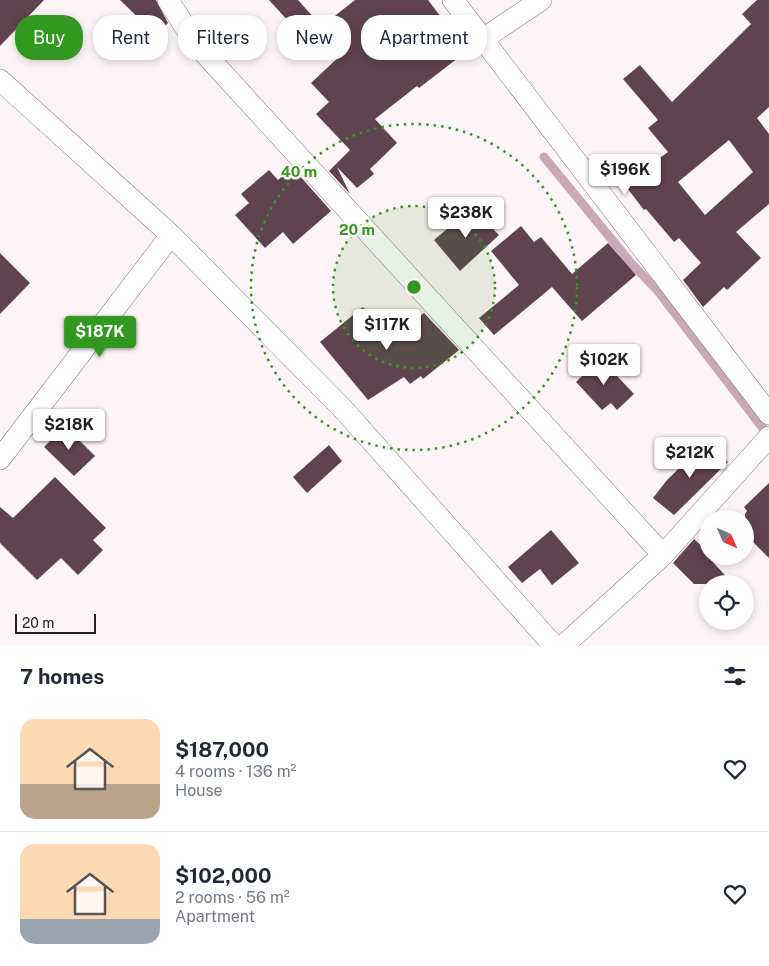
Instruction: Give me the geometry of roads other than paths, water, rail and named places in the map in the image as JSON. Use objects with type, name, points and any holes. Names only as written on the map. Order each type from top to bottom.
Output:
[{"type":"street","points":[[168,0],[196,44],[663,555]]},
{"type":"street","points":[[453,0],[465,15]]},
{"type":"street","points":[[487,36],[541,0]]},
{"type":"street","points":[[487,44],[769,414]]},
{"type":"street","points":[[0,80],[170,235],[343,409],[554,646]]},
{"type":"street","points":[[0,459],[170,235]]},
{"type":"street","points":[[564,646],[663,555],[769,437]]},
{"type":"waterway","points":[[544,157],[631,263],[658,291],[765,431]]}]
